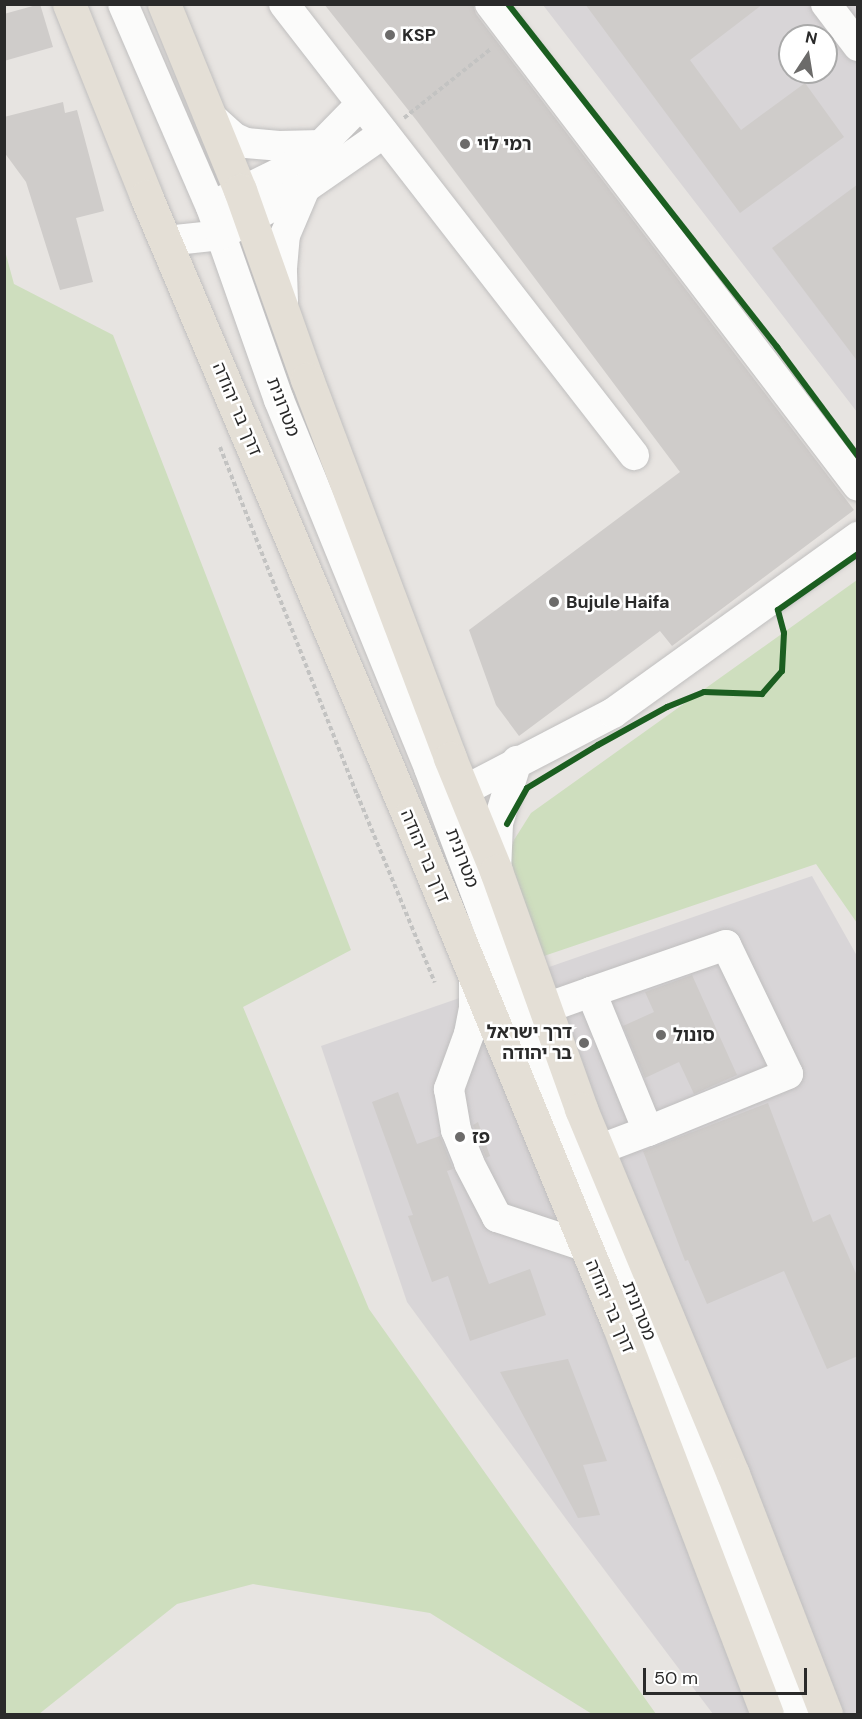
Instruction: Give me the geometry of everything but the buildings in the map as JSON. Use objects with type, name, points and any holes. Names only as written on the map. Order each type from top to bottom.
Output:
[{"type":"main road","name":"דרך בר יהודה","points":[[69,4],[166,241],[474,974],[668,1452],[767,1714]]},
{"type":"main road","points":[[164,4],[245,204],[452,796],[496,871],[598,1150],[733,1474],[826,1714]]},
{"type":"street","name":"מטרונית","points":[[123,4],[211,207],[279,400],[452,796],[543,1073],[676,1400],[796,1714]]},
{"type":"street","points":[[284,4],[634,455]]},
{"type":"street","points":[[490,4],[858,486]]},
{"type":"street","points":[[826,4],[858,46]]},
{"type":"street","points":[[166,241],[221,235],[245,204],[287,169],[321,145],[361,104]]},
{"type":"street","points":[[210,116],[233,137],[246,143],[279,146],[321,145]]},
{"type":"street","points":[[166,241],[211,207],[245,204],[305,188],[384,133]]},
{"type":"street","points":[[285,319],[282,268],[285,235],[305,188]]},
{"type":"street","points":[[409,817],[613,713],[858,537]]},
{"type":"street","points":[[496,871],[498,823],[517,761]]},
{"type":"street","points":[[546,1008],[726,945],[788,1074],[598,1150]]},
{"type":"street","points":[[474,974],[474,1008],[469,1034],[450,1089],[456,1130],[469,1163],[497,1217],[584,1246]]},
{"type":"street","points":[[591,992],[648,1131]]},
{"type":"path","points":[[384,133],[511,32]]},
{"type":"path","points":[[218,440],[357,794],[435,983]]},
{"type":"shaded area","points":[[543,5],[857,5],[857,412]]},
{"type":"shaded area","points":[[812,876],[857,956],[857,1714],[713,1714],[407,1302],[321,1046]]},
{"type":"green space","points":[[5,251],[14,284],[113,335],[351,950],[243,1007],[369,1309],[656,1714],[592,1714],[430,1613],[253,1584],[177,1604],[39,1714],[5,1714]]},
{"type":"green space","points":[[857,580],[857,923],[816,864],[538,958],[505,863],[514,840],[531,813]]},
{"type":"cycle path","points":[[508,4],[777,347],[858,456]]},
{"type":"cycle path","points":[[507,824],[527,788],[667,707],[704,692],[762,694],[782,671],[784,633],[778,610],[858,554]]},
{"type":"place","name":"KSP","points":[[390,35]]},
{"type":"place","name":"רמי לוי","points":[[465,144]]},
{"type":"place","name":"Bujule Haifa","points":[[554,602]]},
{"type":"place","name":"סונול","points":[[661,1035]]},
{"type":"place","name":"דרך ישראל בר יהודה","points":[[584,1043]]},
{"type":"place","name":"פז","points":[[460,1137]]}]
